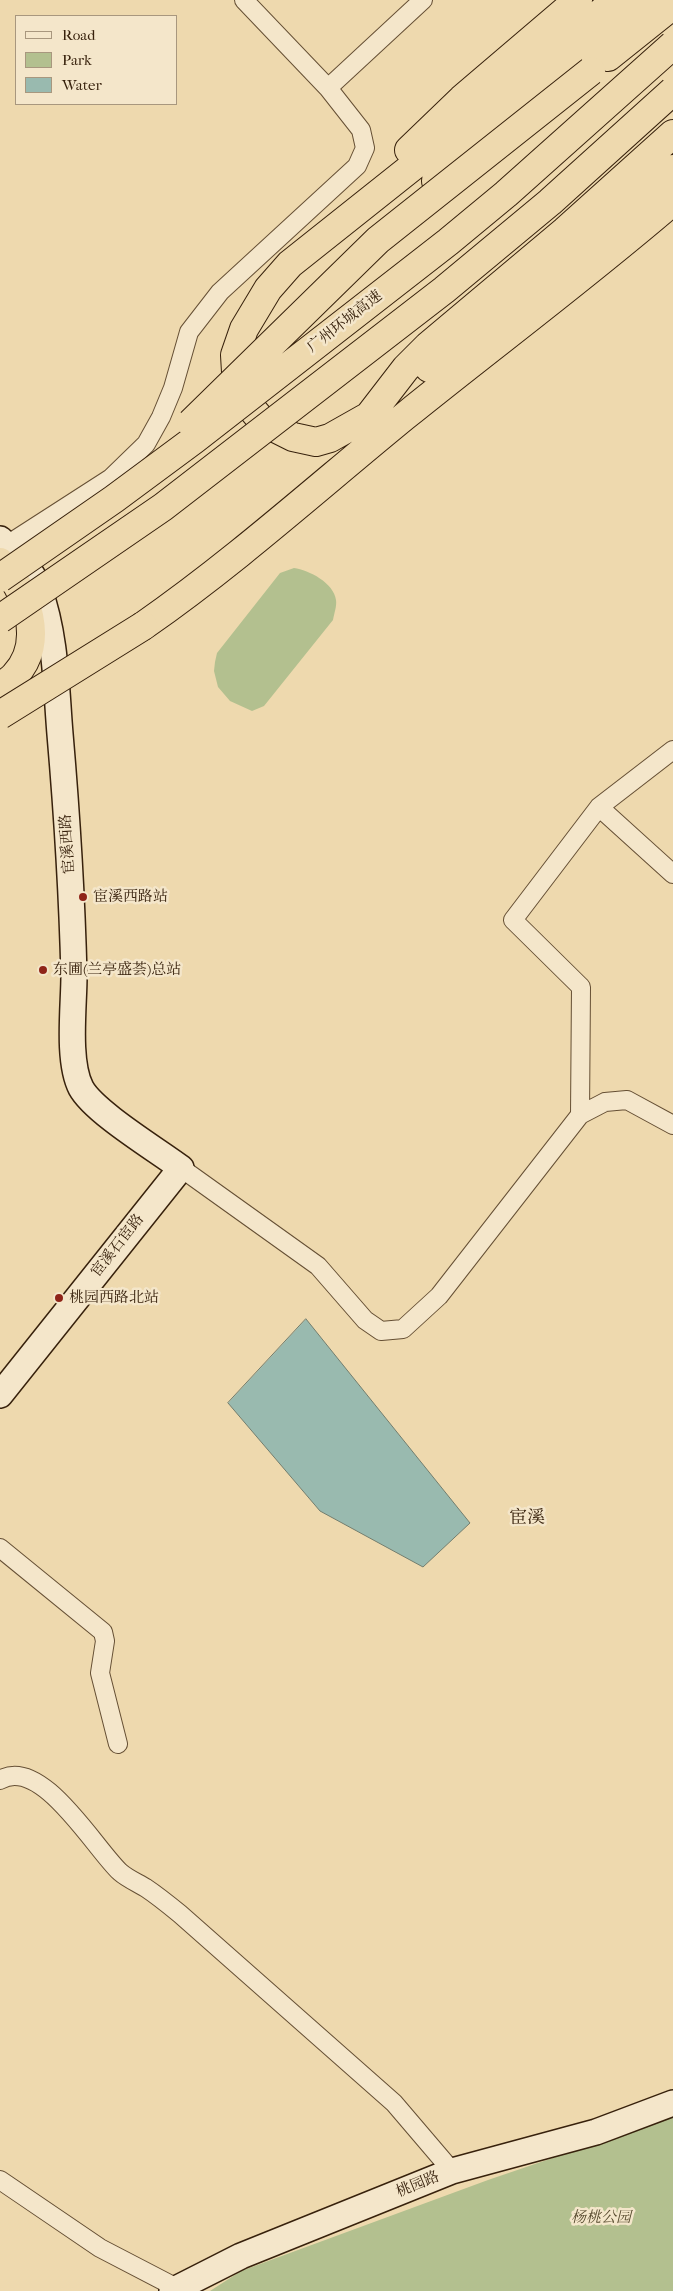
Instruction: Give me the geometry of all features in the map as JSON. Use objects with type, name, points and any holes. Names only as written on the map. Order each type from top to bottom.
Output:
[{"type":"highway","points":[[352,213],[388,172],[456,104],[578,0]]},
{"type":"highway","points":[[616,0],[505,93],[290,264],[268,288],[244,329],[235,355],[236,372],[247,403],[256,416],[272,428],[293,437],[316,442],[330,438],[369,416],[552,271],[673,169]]},
{"type":"highway","points":[[114,499],[307,308],[404,219],[585,64],[648,0]]},
{"type":"highway","points":[[585,64],[673,5]]},
{"type":"highway","name":"广州环城高速","points":[[0,578],[114,499],[448,242],[506,194],[673,45]]},
{"type":"highway","points":[[0,619],[163,507],[436,296],[550,202],[673,91]]},
{"type":"highway","points":[[369,416],[406,368],[428,346],[565,231],[673,134]]},
{"type":"highway","points":[[0,715],[143,626],[235,559],[459,371],[581,277],[673,201]]},
{"type":"highway","points":[[459,371],[509,323],[552,271]]},
{"type":"highway","points":[[0,687],[16,675],[25,658],[31,636],[29,613],[2,549]]},
{"type":"street","points":[[2,549],[111,478],[146,444],[161,417],[173,388],[189,332],[220,292],[356,166],[365,148],[361,130],[328,88],[244,0]]},
{"type":"street","points":[[328,88],[423,0]]},
{"type":"street","name":"宦溪西路","points":[[2,549],[16,553],[32,574],[47,614],[54,659],[72,895],[73,1052],[81,1088],[95,1104],[318,1266],[364,1320],[381,1331],[403,1329],[439,1296],[580,1115]]},
{"type":"street","points":[[673,750],[600,807],[513,920],[581,987],[580,1115],[605,1102],[627,1100],[673,1125]]},
{"type":"street","points":[[600,807],[673,874]]},
{"type":"street","name":"宦溪石宦路","points":[[0,1395],[181,1168]]},
{"type":"street","points":[[0,1548],[102,1632],[105,1641],[100,1673],[118,1744]]},
{"type":"street","points":[[0,1780],[14,1776],[26,1778],[37,1783],[78,1820],[121,1872],[180,1914],[394,2103],[452,2171]]},
{"type":"street","name":"桃园路","points":[[175,2290],[241,2256],[452,2171],[596,2132],[673,2103]]},
{"type":"street","points":[[0,2180],[100,2248],[175,2290]]},
{"type":"green space","points":[[294,568],[307,571],[320,578],[331,588],[336,602],[333,620],[264,706],[252,711],[230,701],[218,687],[214,671],[217,653],[280,573]]},
{"type":"green space","name":"杨桃公园","points":[[673,2117],[673,2291],[210,2291],[241,2271],[488,2180]]},
{"type":"water","points":[[306,1319],[470,1523],[423,1567],[320,1511],[228,1403]]},
{"type":"place","name":"宦溪西路站","points":[[83,897]]},
{"type":"place","name":"东圃(兰亭盛荟)总站","points":[[43,970]]},
{"type":"place","name":"桃园西路北站","points":[[59,1298]]},
{"type":"district","name":"宦溪","points":[[527,1519]]}]
